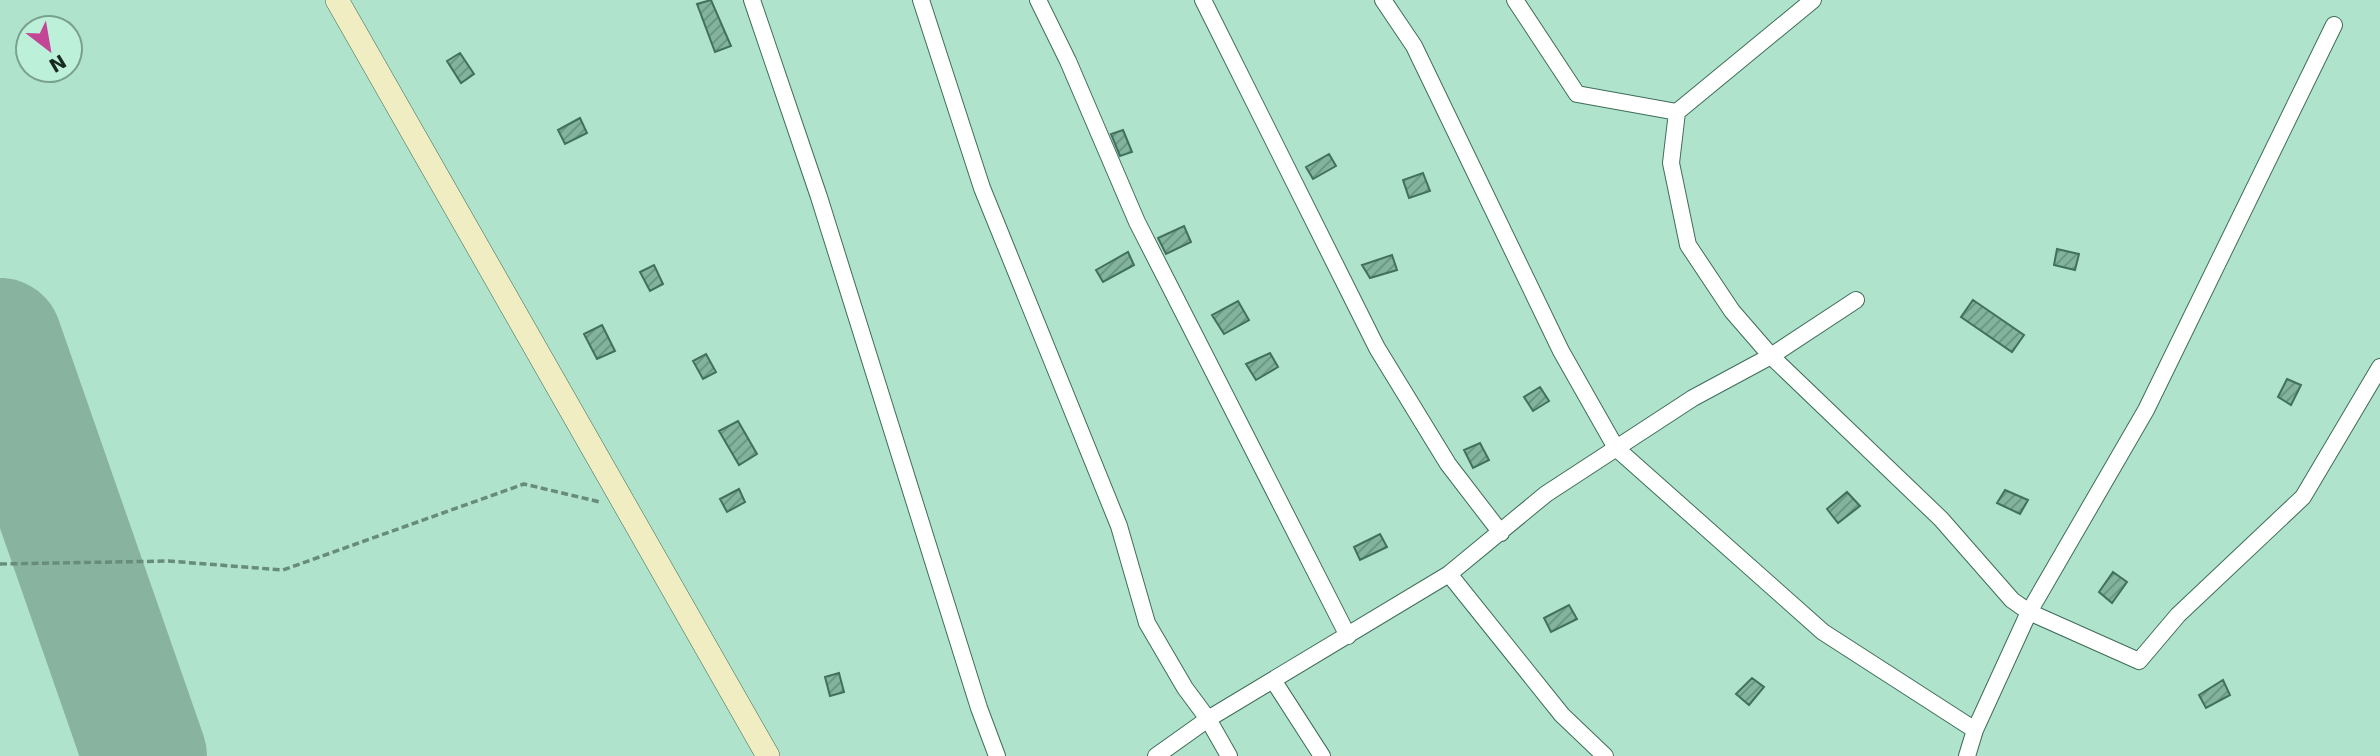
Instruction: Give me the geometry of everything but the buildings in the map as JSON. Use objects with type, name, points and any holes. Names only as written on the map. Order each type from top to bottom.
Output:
[{"type":"main road","points":[[337,0],[768,756]]},
{"type":"street","points":[[752,0],[819,197],[963,657],[997,756]]},
{"type":"street","points":[[921,0],[982,188],[1119,526],[1147,623],[1229,756]]},
{"type":"street","points":[[1038,0],[1068,61],[1137,222],[1348,636]]},
{"type":"street","points":[[1203,0],[1377,348],[1448,464],[1502,533]]},
{"type":"street","points":[[1383,0],[1414,46],[1561,351],[1616,448],[1823,632],[1975,730]]},
{"type":"street","points":[[1515,0],[1577,94],[1677,112]]},
{"type":"street","points":[[1813,0],[1677,112],[1671,163],[1689,245],[1732,311],[1771,356],[1941,519],[2012,600],[2029,612],[2139,661],[2178,615],[2303,497],[2380,368]]},
{"type":"street","points":[[1967,756],[1975,730],[2029,612],[2146,410],[2334,25]]},
{"type":"street","points":[[1156,756],[1208,719],[1449,574],[1546,494],[1693,398],[1771,356],[1856,300]]},
{"type":"street","points":[[1449,574],[1562,715],[1605,756]]},
{"type":"street","points":[[1273,680],[1322,756]]},
{"type":"path","points":[[0,564],[168,561],[284,570],[524,484],[598,502],[621,500]]},
{"type":"runway","points":[[0,340],[145,756]]}]
